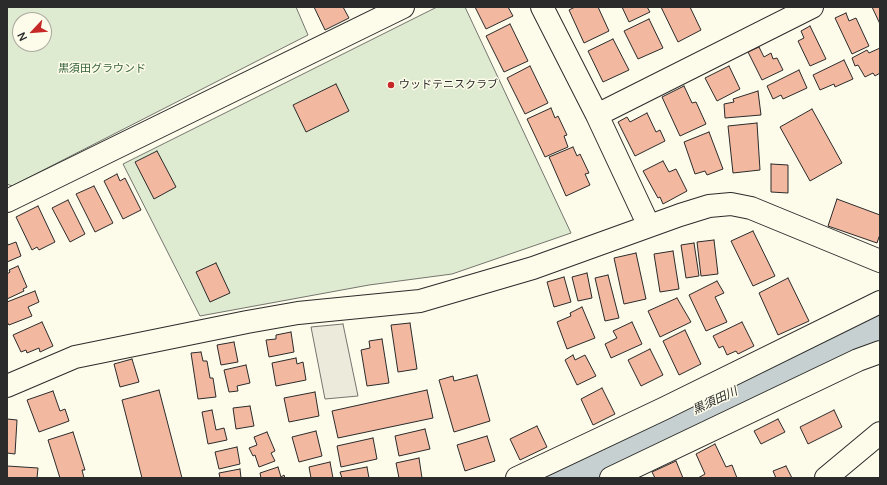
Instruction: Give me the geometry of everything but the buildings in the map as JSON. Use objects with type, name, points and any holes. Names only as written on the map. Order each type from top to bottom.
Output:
[{"type":"street","points":[[7,200],[379,12],[403,7]]},
{"type":"street","points":[[542,7],[650,226]]},
{"type":"street","points":[[597,116],[812,7]]},
{"type":"street","points":[[7,386],[75,356],[298,313],[420,301],[533,268],[709,206],[731,204],[751,208],[880,261]]},
{"type":"street","points":[[517,478],[665,408],[880,302]]},
{"type":"street","points":[[611,478],[851,364],[880,352]]},
{"type":"street","points":[[826,478],[880,433]]},
{"type":"green space","name":"黒須田グラウンド","points":[[7,7],[296,7],[308,35],[12,186],[7,184]]},
{"type":"green space","name":"ウッドテニスクラブ","points":[[437,7],[465,7],[571,233],[452,274],[369,285],[200,316],[123,164]]},
{"type":"shaded area","points":[[343,324],[358,396],[325,399],[311,327]]},
{"type":"waterway","name":"黒須田川","points":[[549,478],[880,324]]},
{"type":"place","name":"ウッドテニスクラブ","points":[[391,85]]}]
